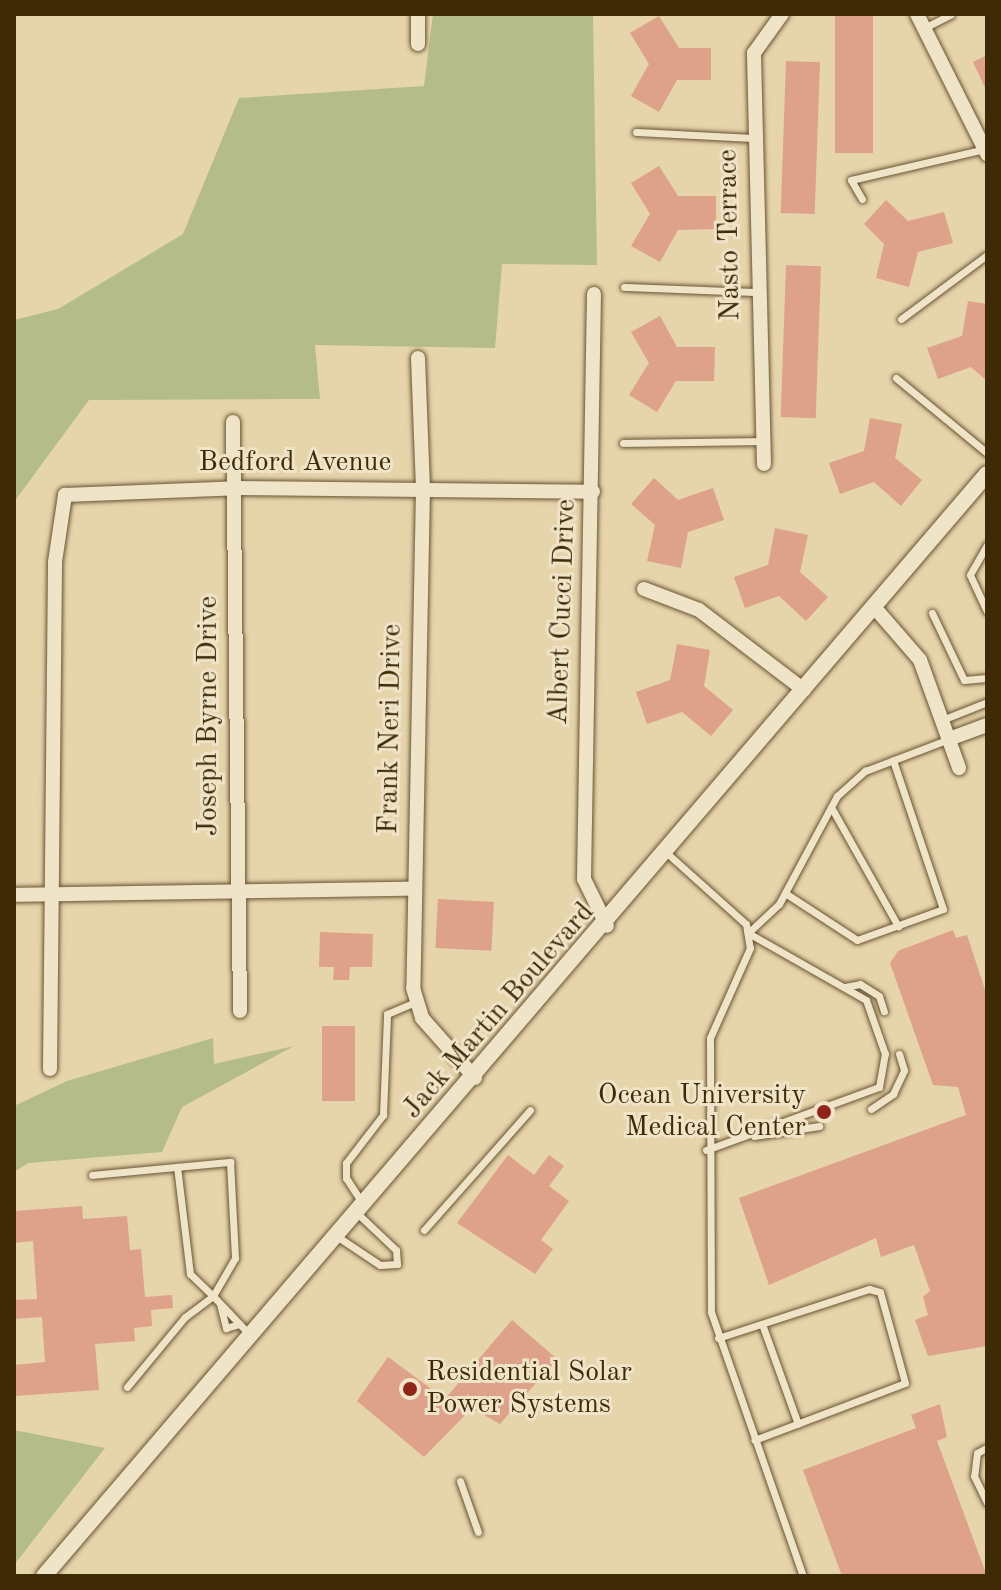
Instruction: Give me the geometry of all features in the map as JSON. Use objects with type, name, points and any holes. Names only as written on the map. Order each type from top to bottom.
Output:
[{"type":"street","points":[[418,14],[418,44]]},
{"type":"street","name":"Nasto Terrace","points":[[764,464],[757,292],[754,53],[782,14]]},
{"type":"street","points":[[917,14],[986,152]]},
{"type":"street","name":"Albert Cucci Drive","points":[[594,294],[584,879],[607,926]]},
{"type":"street","name":"Frank Neri Drive","points":[[418,358],[423,489],[414,889],[417,1001],[422,1018],[475,1078]]},
{"type":"street","name":"Joseph Byrne Drive","points":[[233,422],[240,1011]]},
{"type":"street","name":"Jack Martin Boulevard","points":[[44,1576],[669,855],[987,474]]},
{"type":"street","name":"Bedford Avenue","points":[[50,1069],[48,895],[55,562],[59,507],[79,490],[236,488],[593,492]]},
{"type":"street","points":[[644,589],[699,610],[804,690]]},
{"type":"street","points":[[875,608],[920,660],[959,768]]},
{"type":"street","points":[[949,739],[987,725]]},
{"type":"street","points":[[14,895],[414,889]]},
{"type":"lane","points":[[924,28],[951,14]]},
{"type":"lane","points":[[636,132],[754,138]]},
{"type":"lane","points":[[862,199],[851,180],[986,152]]},
{"type":"lane","points":[[901,319],[987,255]]},
{"type":"lane","points":[[624,287],[757,292]]},
{"type":"lane","points":[[896,378],[987,453]]},
{"type":"lane","points":[[623,443],[762,441]]},
{"type":"lane","points":[[987,545],[970,575],[987,611]]},
{"type":"lane","points":[[932,613],[964,680],[987,678]]},
{"type":"lane","points":[[942,720],[987,702]]},
{"type":"lane","points":[[748,933],[785,893],[831,807],[865,771],[949,739]]},
{"type":"lane","points":[[785,893],[857,940],[943,909],[893,760]]},
{"type":"lane","points":[[831,807],[898,926]]},
{"type":"lane","points":[[669,855],[734,906],[748,933],[750,948],[710,1038],[706,1150],[710,1299],[718,1338],[803,1576]]},
{"type":"lane","points":[[706,1150],[879,1087],[885,1054],[866,1000],[748,933]]},
{"type":"lane","points":[[844,987],[860,984],[879,996],[884,1011]]},
{"type":"lane","points":[[338,1237],[380,1265],[397,1264],[396,1250],[361,1210],[346,1178],[346,1163],[383,1115],[387,1014],[417,1001]]},
{"type":"lane","points":[[871,1109],[893,1094],[904,1070],[899,1054]]},
{"type":"lane","points":[[424,1230],[530,1110]]},
{"type":"lane","points":[[752,1135],[819,1126]]},
{"type":"lane","points":[[92,1175],[230,1162],[235,1258],[213,1296],[185,1317],[127,1387]]},
{"type":"lane","points":[[177,1167],[190,1274],[252,1336]]},
{"type":"lane","points":[[718,1338],[874,1289],[895,1335],[908,1375],[900,1388],[754,1440]]},
{"type":"lane","points":[[220,1304],[226,1328],[239,1324]]},
{"type":"lane","points":[[762,1324],[798,1424]]},
{"type":"lane","points":[[986,1448],[977,1453],[974,1476],[987,1503]]},
{"type":"lane","points":[[460,1481],[478,1532]]},
{"type":"green space","points":[[433,14],[593,14],[597,265],[502,264],[495,348],[315,345],[320,399],[89,400],[14,502],[14,320],[58,309],[183,234],[239,98],[424,86]]},
{"type":"green space","points":[[213,1038],[214,1064],[294,1046],[182,1107],[162,1152],[28,1163],[14,1172],[14,1106],[67,1081]]},
{"type":"green space","points":[[14,1430],[105,1448],[14,1565]]},
{"type":"building","points":[[835,14],[873,14],[873,153],[835,153]]},
{"type":"building","points":[[659,16],[679,48],[711,48],[711,80],[677,80],[659,112],[631,96],[649,64],[630,33]]},
{"type":"building","points":[[987,55],[987,92],[973,62]]},
{"type":"building","points":[[786,61],[820,62],[815,214],[781,213]]},
{"type":"building","points":[[659,166],[678,196],[716,196],[716,229],[678,230],[660,262],[631,246],[650,214],[631,183]]},
{"type":"building","points":[[886,200],[908,221],[944,212],[953,243],[918,252],[909,287],[876,278],[884,244],[864,224]]},
{"type":"building","points":[[786,265],[821,266],[816,418],[781,417]]},
{"type":"building","points":[[968,301],[987,304],[987,381],[971,367],[938,379],[927,348],[962,336]]},
{"type":"building","points":[[660,316],[677,347],[715,347],[714,381],[676,381],[657,412],[629,395],[649,363],[631,332]]},
{"type":"building","points":[[870,418],[902,424],[895,458],[922,480],[901,506],[874,482],[840,494],[829,463],[864,451]]},
{"type":"building","points":[[654,478],[678,500],[713,488],[724,520],[688,532],[681,568],[647,561],[655,525],[631,504]]},
{"type":"building","points":[[775,528],[808,535],[800,572],[828,597],[806,621],[779,596],[745,608],[734,577],[768,565]]},
{"type":"building","points":[[677,644],[710,650],[704,686],[733,710],[711,736],[682,712],[647,724],[636,692],[670,680]]},
{"type":"building","points":[[438,899],[494,902],[491,951],[435,948]]},
{"type":"building","name":"Ocean University Medical Center","points":[[953,930],[956,938],[967,935],[987,996],[987,1346],[928,1356],[915,1320],[928,1315],[923,1297],[930,1291],[914,1245],[881,1257],[876,1238],[769,1285],[739,1198],[966,1115],[958,1087],[933,1085],[890,963],[898,951]]},
{"type":"building","points":[[320,932],[373,934],[372,967],[350,967],[349,980],[333,980],[334,967],[319,967]]},
{"type":"building","points":[[322,1026],[355,1026],[355,1101],[322,1101]]},
{"type":"building","points":[[508,1155],[534,1175],[549,1155],[564,1166],[549,1186],[569,1201],[541,1240],[553,1249],[535,1274],[457,1223]]},
{"type":"building","points":[[82,1206],[83,1219],[127,1216],[130,1250],[141,1249],[145,1297],[172,1295],[173,1308],[151,1310],[152,1326],[134,1328],[135,1341],[95,1344],[99,1390],[14,1396],[14,1365],[45,1362],[42,1317],[14,1319],[14,1300],[37,1299],[33,1241],[14,1243],[14,1211]]},
{"type":"building","points":[[512,1320],[557,1359],[500,1424],[472,1408],[424,1457],[357,1401],[388,1357],[445,1399]]},
{"type":"building","points":[[940,1404],[947,1437],[937,1441],[987,1576],[842,1576],[803,1470],[916,1428],[911,1415]]},
{"type":"place","name":"Ocean University Medical Center","points":[[824,1112]]},
{"type":"place","name":"Residential Solar Power Systems","points":[[410,1389]]}]
